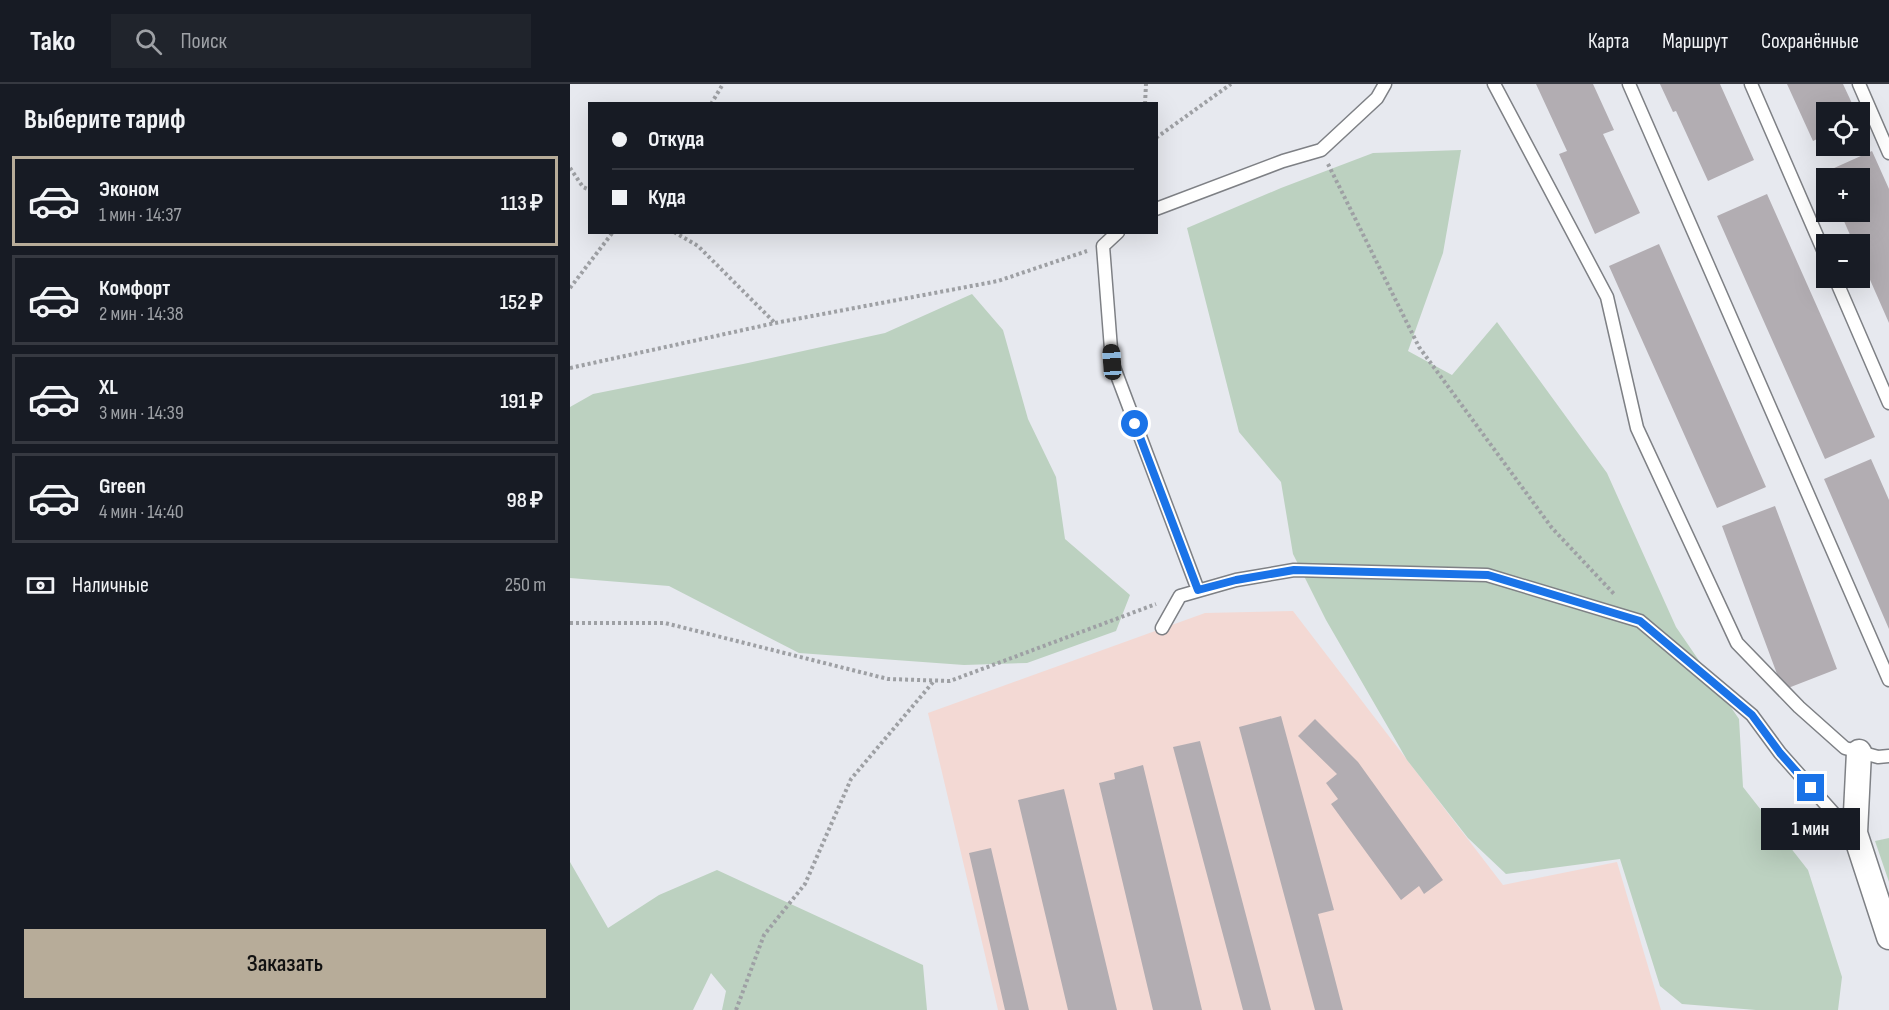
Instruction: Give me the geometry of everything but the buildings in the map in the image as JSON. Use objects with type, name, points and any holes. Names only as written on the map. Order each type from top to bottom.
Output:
[{"type":"street","points":[[1859,752],[1855,833],[1889,936]]},
{"type":"lane","points":[[1158,207],[1283,161],[1321,150],[1377,98],[1384,84]]},
{"type":"lane","points":[[1494,84],[1607,297],[1637,428],[1737,643],[1799,707],[1845,748],[1878,757],[1889,756]]},
{"type":"lane","points":[[1629,84],[1889,680]]},
{"type":"lane","points":[[1751,84],[1816,235]]},
{"type":"lane","points":[[1859,84],[1889,153]]},
{"type":"lane","points":[[1116,234],[1103,246],[1112,362],[1198,590]]},
{"type":"lane","points":[[1839,288],[1889,403]]},
{"type":"lane","points":[[1162,628],[1179,596],[1236,580],[1294,570],[1488,575],[1640,621],[1752,715],[1780,753],[1857,839]]},
{"type":"path","points":[[712,102],[723,84]]},
{"type":"path","points":[[1144,102],[1146,84]]},
{"type":"path","points":[[1158,137],[1231,84]]},
{"type":"path","points":[[1321,150],[1419,347],[1552,528],[1640,621]]},
{"type":"path","points":[[570,168],[583,187],[588,189]]},
{"type":"path","points":[[570,288],[611,234]]},
{"type":"path","points":[[677,234],[698,246],[775,323]]},
{"type":"path","points":[[570,368],[775,323],[998,281],[1103,246]]},
{"type":"path","points":[[570,623],[665,623],[888,679],[950,681],[1179,596]]},
{"type":"path","points":[[736,1010],[764,935],[805,885],[851,779],[935,680]]},
{"type":"shaded area","points":[[1293,611],[1503,885],[1617,862],[1661,1010],[998,1010],[928,713],[1205,613]]},
{"type":"green space","points":[[1461,150],[1443,253],[1408,351],[1452,375],[1497,322],[1607,473],[1676,627],[1739,719],[1743,787],[1808,870],[1842,977],[1838,1010],[1756,1010],[1682,1004],[1660,986],[1620,859],[1506,874],[1468,838],[1407,760],[1326,620],[1293,554],[1281,482],[1239,432],[1187,228],[1281,188],[1373,153]]},
{"type":"green space","points":[[972,294],[1003,330],[1028,419],[1056,477],[1065,539],[1130,595],[1116,631],[1027,663],[964,665],[799,653],[669,586],[570,578],[570,407],[593,394],[885,333]]},
{"type":"green space","points":[[1889,838],[1889,882],[1875,841]]},
{"type":"green space","points":[[570,862],[608,928],[659,895],[717,870],[923,965],[927,1010],[722,1010],[726,991],[711,973],[693,1010],[570,1010]]},
{"type":"route","points":[[1135,424],[1198,590],[1236,580],[1294,570],[1488,575],[1640,621],[1752,715],[1780,753],[1811,788]]}]
